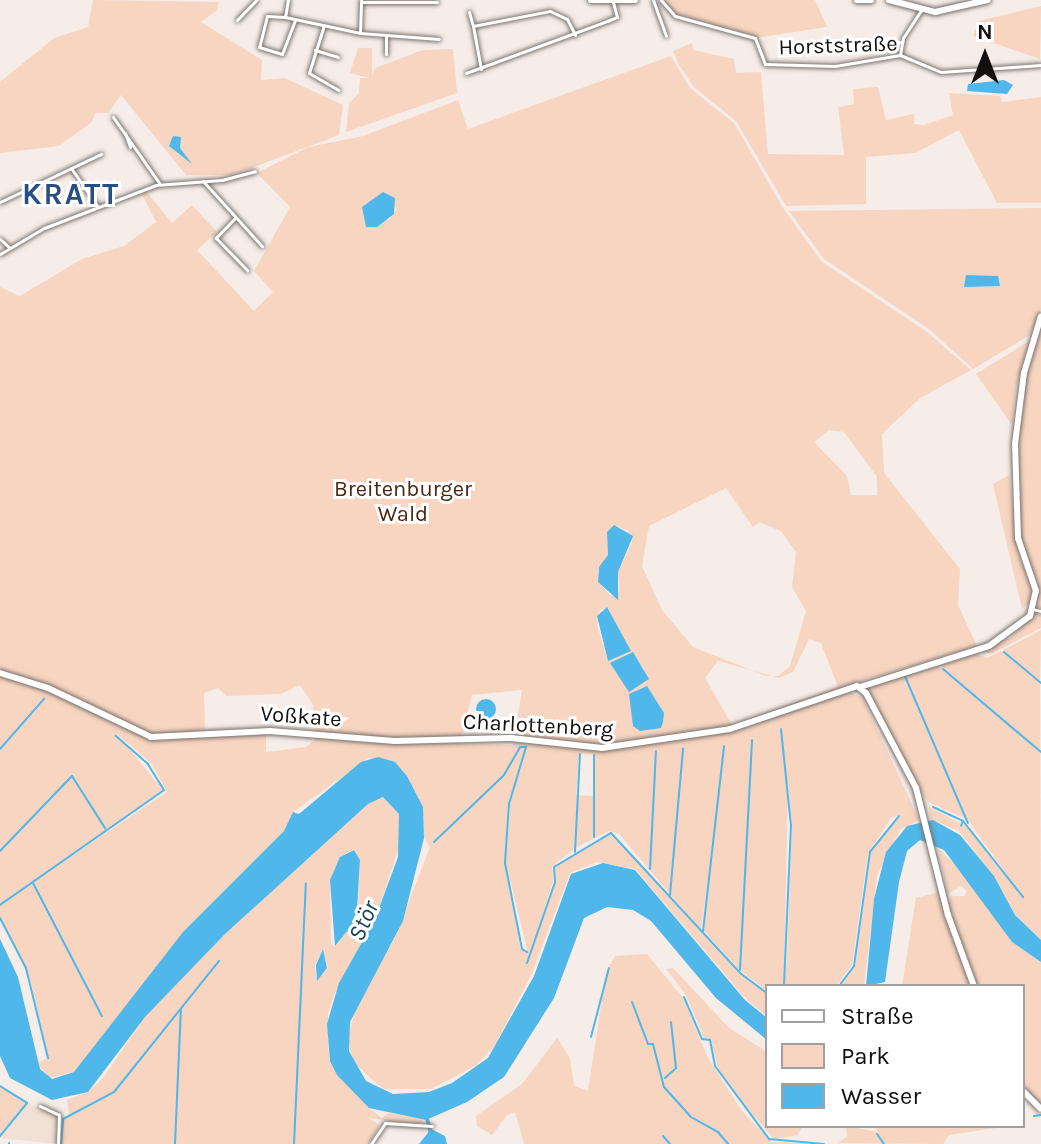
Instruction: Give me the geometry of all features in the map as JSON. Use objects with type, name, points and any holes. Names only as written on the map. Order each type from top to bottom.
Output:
[{"type":"main road","points":[[591,0],[635,0]]},
{"type":"main road","points":[[857,0],[871,0]]},
{"type":"main road","points":[[889,0],[921,10],[946,11],[988,0]]},
{"type":"main road","points":[[1032,608],[1035,583],[1018,538],[1015,444],[1024,373],[1041,316]]},
{"type":"main road","name":"Charlottenberg","points":[[449,739],[626,748],[730,729],[989,646],[1015,631],[1032,608]]},
{"type":"main road","name":"Voßkate","points":[[0,673],[48,688],[151,737],[270,731],[449,739]]},
{"type":"main road","points":[[860,687],[914,784],[935,851],[947,912],[973,984]]},
{"type":"main road","points":[[1025,1093],[1041,1109]]},
{"type":"street","points":[[237,20],[256,0]]},
{"type":"street","points":[[285,17],[288,0]]},
{"type":"street","points":[[653,0],[666,36]]},
{"type":"street","name":"Horststraße","points":[[661,0],[675,16],[755,38],[765,64],[835,66],[900,55],[941,72],[1041,65]]},
{"type":"street","points":[[360,33],[362,1],[437,2]]},
{"type":"street","points":[[466,73],[617,17],[613,2]]},
{"type":"street","points":[[900,55],[903,38],[921,10]]},
{"type":"street","points":[[473,26],[550,11],[567,19],[575,35]]},
{"type":"street","points":[[469,12],[481,69]]},
{"type":"street","points":[[295,20],[282,54],[262,49],[265,18],[285,17],[360,33],[439,39]]},
{"type":"street","points":[[324,25],[310,75],[338,90]]},
{"type":"street","points":[[386,36],[386,54]]},
{"type":"street","points":[[315,50],[338,57]]},
{"type":"street","points":[[113,117],[132,149],[155,171],[160,184]]},
{"type":"street","points":[[0,202],[101,154]]},
{"type":"street","points":[[71,168],[98,207]]},
{"type":"street","points":[[0,254],[9,247],[98,207],[160,184],[203,181],[255,171]]},
{"type":"street","points":[[203,181],[262,246]]},
{"type":"street","points":[[235,218],[216,238],[247,270]]},
{"type":"street","points":[[0,239],[9,247]]},
{"type":"street","points":[[1032,608],[1041,611]]},
{"type":"street","points":[[40,1106],[59,1115],[58,1144]]},
{"type":"street","points":[[371,1144],[389,1123],[429,1127]]},
{"type":"shaded area","points":[[28,1103],[58,1116],[58,1144],[0,1138]]},
{"type":"green space","points":[[93,0],[219,2],[216,11],[201,22],[262,60],[261,80],[285,78],[343,105],[339,135],[233,175],[186,175],[121,95],[108,113],[95,113],[92,122],[59,146],[0,153],[0,82],[54,38],[88,27]]},
{"type":"green space","points":[[663,0],[815,0],[827,27],[756,38],[676,14]]},
{"type":"green space","points":[[1041,6],[1040,59],[973,36],[979,21]]},
{"type":"green space","points":[[692,43],[693,50],[734,59],[736,73],[761,72],[768,154],[844,155],[838,107],[854,104],[853,89],[878,87],[886,120],[914,114],[914,124],[924,125],[953,115],[949,93],[1000,96],[1002,102],[1041,97],[1041,203],[997,203],[959,130],[915,153],[866,157],[866,204],[786,206],[736,121],[694,87],[679,65],[673,51]]},
{"type":"green space","points":[[358,48],[372,48],[372,76],[375,68],[423,50],[453,49],[457,93],[346,132],[349,103],[359,93],[360,78],[369,78],[350,73]]},
{"type":"green space","name":"Breitenburger Wald","points":[[671,56],[690,88],[734,123],[783,208],[821,261],[927,332],[971,370],[920,398],[882,434],[884,473],[960,569],[958,605],[977,646],[854,683],[807,707],[849,692],[863,698],[919,820],[900,830],[877,875],[864,984],[842,984],[855,967],[871,853],[899,815],[891,818],[868,854],[852,965],[838,984],[765,984],[765,989],[741,971],[743,923],[740,971],[703,930],[709,870],[701,931],[740,974],[765,993],[765,1014],[746,999],[635,869],[597,862],[570,873],[532,973],[495,1045],[477,1065],[431,1089],[383,1089],[354,1063],[347,1039],[358,1002],[395,938],[430,847],[424,838],[423,807],[407,776],[400,767],[369,758],[293,812],[284,831],[183,932],[92,1055],[74,1072],[49,1078],[37,1063],[48,1058],[31,982],[0,917],[0,287],[20,296],[82,259],[124,246],[156,222],[141,192],[145,190],[172,223],[192,205],[217,232],[197,250],[254,311],[273,292],[254,271],[290,207],[257,173],[308,147],[363,136],[458,100],[468,129]],"holes":[[[374,200],[397,208],[389,220],[362,207]],[[829,430],[844,432],[877,477],[877,495],[851,495],[847,476],[814,442]],[[726,488],[753,527],[759,522],[781,531],[796,552],[792,587],[806,611],[790,666],[778,676],[772,676],[779,678],[793,672],[809,639],[821,643],[838,687],[732,725],[705,678],[718,661],[752,671],[693,647],[662,610],[642,566],[649,526]],[[617,526],[628,531],[632,543],[618,572],[620,591],[611,596],[598,582],[598,570],[608,555],[607,533]],[[607,607],[630,651],[608,661],[597,625],[599,611]],[[633,653],[644,669],[643,680],[629,691],[610,663]],[[300,685],[313,705],[315,739],[306,747],[266,752],[266,734],[205,736],[204,693],[218,688],[226,696],[281,694]],[[646,686],[658,706],[661,727],[640,731],[634,726],[630,694]],[[522,690],[513,745],[460,744],[472,695]],[[117,734],[152,764],[167,792],[18,892],[163,790]],[[523,754],[510,805],[506,863],[528,953],[521,949],[505,863],[508,804]],[[579,754],[595,754],[594,819],[593,796],[576,795]],[[788,780],[792,826],[784,982]],[[609,831],[619,834],[694,922],[610,834],[554,867],[555,882],[536,935],[553,882],[552,866],[574,849],[574,839],[575,848]]]},
{"type":"green space","points":[[1041,208],[1041,309],[1030,335],[973,369],[929,329],[824,259],[789,211]]},
{"type":"green space","points":[[1041,323],[1041,608],[1035,605],[1037,582],[1021,537],[1018,441],[1026,370]]},
{"type":"green space","points":[[1029,341],[1016,387],[1012,425],[976,374]]},
{"type":"green space","points":[[1009,475],[1019,555],[1032,587],[1031,601],[1022,609],[993,484]]},
{"type":"green space","points":[[1034,613],[1041,614],[1041,628],[991,654],[979,650],[1010,638]]},
{"type":"green space","points":[[1041,630],[1041,940],[1015,915],[996,879],[959,831],[930,819],[929,807],[970,828],[1023,897],[967,819],[928,802],[895,753],[868,689],[903,673],[919,709],[904,672],[936,664],[971,692],[938,663],[974,652],[987,658],[1002,651],[1031,675],[1003,650]]},
{"type":"green space","points":[[383,797],[399,814],[400,845],[375,919],[335,993],[328,1013],[330,1061],[369,1108],[382,1118],[389,1113],[421,1119],[426,1126],[368,1118],[379,1125],[369,1144],[61,1144],[63,1119],[79,1112],[69,1115],[67,1100],[88,1092],[103,1078],[145,1017],[225,934],[368,804]],"holes":[[[354,849],[360,860],[358,909],[354,923],[335,947],[331,944],[330,880],[340,857]],[[323,948],[328,968],[317,981],[315,965]]]},
{"type":"green space","points":[[938,848],[966,876],[1012,942],[1041,962],[1041,1104],[1025,1089],[1025,984],[974,984],[948,904],[951,896],[965,896],[966,890],[961,886],[948,894]]},
{"type":"green space","points":[[939,892],[970,984],[902,984],[916,898]]},
{"type":"green space","points":[[647,954],[683,998],[707,1056],[741,1110],[772,1142],[822,1144],[524,1144],[515,1112],[507,1115],[492,1135],[477,1126],[476,1116],[522,1084],[557,1038],[570,1058],[574,1086],[588,1091],[606,972],[615,956]]},
{"type":"green space","points":[[673,968],[729,1028],[765,1051],[765,1128],[801,1128],[798,1135],[774,1139],[748,1109],[718,1069],[711,1040],[704,1038],[686,995],[666,969]]},
{"type":"green space","points":[[0,1087],[26,1103],[0,1135]]},
{"type":"green space","points":[[846,1128],[878,1132],[876,1128],[996,1128],[949,1135],[943,1144],[838,1143],[847,1136]]},
{"type":"water","points":[[1004,80],[1013,85],[1007,94],[967,91],[968,84]]},
{"type":"water","points":[[173,136],[181,137],[180,148],[192,164],[169,146]]},
{"type":"water","points":[[383,192],[395,198],[394,214],[377,227],[366,227],[362,207]]},
{"type":"water","points":[[966,275],[998,276],[1000,286],[964,287]]},
{"type":"water","points":[[614,525],[633,536],[618,572],[618,600],[598,582],[599,567],[608,555],[607,532]]},
{"type":"water","points":[[607,607],[631,651],[608,661],[597,616]]},
{"type":"water","points":[[633,652],[649,679],[629,692],[610,663]]},
{"type":"water","points":[[647,686],[664,713],[663,722],[661,728],[640,731],[633,726],[629,694]]},
{"type":"water","points":[[486,699],[493,702],[496,709],[493,716],[486,719],[479,716],[476,709],[479,702]]},
{"type":"water","points":[[378,757],[395,762],[407,776],[423,807],[424,838],[403,921],[350,1022],[349,1051],[366,1081],[393,1094],[429,1092],[452,1083],[488,1058],[534,976],[571,874],[603,863],[635,870],[745,1000],[765,1016],[765,1038],[716,998],[651,921],[633,910],[607,907],[584,918],[554,998],[504,1077],[467,1102],[426,1120],[369,1108],[337,1075],[330,1061],[327,1024],[339,983],[375,919],[398,857],[399,814],[383,797],[368,804],[225,934],[145,1017],[88,1092],[52,1100],[10,1078],[0,1056],[0,939],[18,977],[40,1069],[52,1079],[74,1072],[183,932],[284,831],[293,812],[299,814],[361,762]]},
{"type":"water","points":[[933,820],[960,835],[994,876],[1015,915],[1041,940],[1041,962],[1012,942],[944,850],[920,840],[907,851],[899,882],[885,982],[866,984],[874,899],[886,852],[907,826]]},
{"type":"water","points":[[354,850],[360,860],[357,909],[354,923],[335,946],[330,880],[340,857]]},
{"type":"water","points":[[323,949],[327,968],[317,981],[316,965]]},
{"type":"water","points":[[431,1129],[445,1136],[447,1144],[419,1144]]},
{"type":"waterway","points":[[1004,652],[1041,683]]},
{"type":"waterway","points":[[943,669],[1041,752]]},
{"type":"waterway","points":[[904,674],[968,823]]},
{"type":"waterway","points":[[0,749],[44,699]]},
{"type":"waterway","points":[[781,729],[791,825],[784,984]]},
{"type":"waterway","points":[[0,905],[164,790],[148,764],[116,736]]},
{"type":"waterway","points":[[740,970],[752,740]]},
{"type":"waterway","points":[[703,931],[724,746]]},
{"type":"waterway","points":[[434,842],[504,775],[520,747],[526,747],[509,804],[505,863],[522,949],[527,952]]},
{"type":"waterway","points":[[670,895],[683,749]]},
{"type":"waterway","points":[[650,869],[656,751]]},
{"type":"waterway","points":[[575,852],[580,754]]},
{"type":"waterway","points":[[594,755],[594,837]]},
{"type":"waterway","points":[[0,851],[72,776],[105,828]]},
{"type":"waterway","points":[[933,807],[963,821],[961,826]]},
{"type":"waterway","points":[[840,984],[854,966],[870,852],[899,816]]},
{"type":"waterway","points":[[963,821],[1023,897]]},
{"type":"waterway","points":[[527,963],[555,882],[554,867],[611,833],[740,973],[765,992]]},
{"type":"waterway","points":[[33,883],[102,1016]]},
{"type":"waterway","points":[[294,1144],[306,883]]},
{"type":"waterway","points":[[0,918],[26,968],[48,1058]]},
{"type":"waterway","points":[[61,1144],[63,1119],[114,1092],[219,961]]},
{"type":"waterway","points":[[591,1037],[609,968]]},
{"type":"waterway","points":[[684,997],[702,1039],[710,1040],[715,1066],[769,1139],[824,1144]]},
{"type":"waterway","points":[[632,1002],[648,1044],[653,1044],[664,1087],[691,1117],[718,1132],[728,1144]]},
{"type":"waterway","points":[[175,1144],[181,1009]]},
{"type":"waterway","points":[[665,1078],[676,1068],[671,1022]]},
{"type":"waterway","points":[[0,1086],[27,1103],[0,1136]]},
{"type":"waterway","points":[[426,1115],[434,1144]]},
{"type":"waterway","points":[[1034,1116],[1041,1115]]},
{"type":"waterway","points":[[877,1134],[884,1144]]},
{"type":"waterway","points":[[663,1136],[670,1144]]},
{"type":"district","name":"KRATT","points":[[71,194]]},
{"type":"water label","name":"Stör","points":[[364,921]]}]
